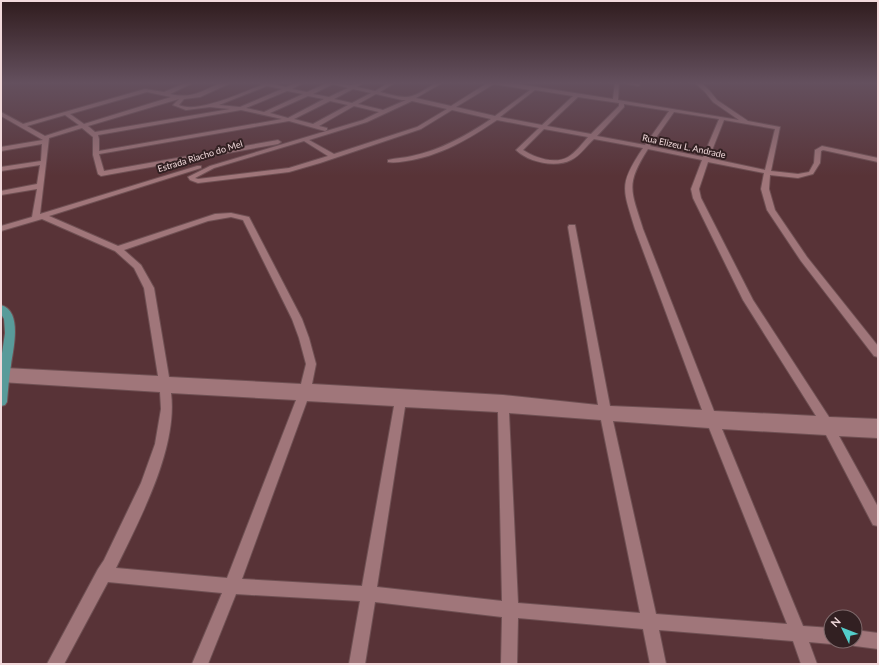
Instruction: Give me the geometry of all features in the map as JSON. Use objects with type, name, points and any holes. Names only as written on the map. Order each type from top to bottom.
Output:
[{"type":"main road","points":[[1,308],[7,314],[10,331],[9,349],[1,402]]},
{"type":"street","points":[[66,113],[94,134],[97,139],[96,153],[101,174],[288,140]]},
{"type":"street","points":[[22,126],[66,113]]},
{"type":"street","points":[[1,149],[44,140],[83,126],[127,113]]},
{"type":"street","points":[[148,125],[181,113]]},
{"type":"street","points":[[94,134],[221,113]]},
{"type":"street","points":[[257,113],[325,129]]},
{"type":"street","points":[[96,153],[288,120],[303,113]]},
{"type":"street","points":[[314,126],[338,113]]},
{"type":"street","name":"Estrada Riacho do Mel","points":[[1,229],[375,113]]},
{"type":"street","points":[[378,113],[365,121],[212,167],[191,176],[192,179],[198,181],[289,170],[334,157],[419,128],[444,113]]},
{"type":"street","name":"Rua Elizeu L. Andrade","points":[[477,113],[648,146],[767,172],[798,176],[810,174],[817,163],[818,150],[822,148],[878,160]]},
{"type":"street","points":[[390,161],[440,151],[465,138],[502,113]]},
{"type":"street","points":[[557,113],[519,150],[537,160],[553,161],[570,159],[615,113]]},
{"type":"street","points":[[671,113],[632,169],[628,185],[632,205],[639,229],[712,420],[798,633],[809,664]]},
{"type":"street","points":[[692,113],[778,128],[764,189],[771,210],[804,259],[878,353]]},
{"type":"street","points":[[733,113],[747,122]]},
{"type":"street","points":[[1,114],[44,140]]},
{"type":"street","points":[[722,118],[701,169],[695,189],[699,202],[748,300],[828,426],[878,520]]},
{"type":"street","points":[[304,139],[334,157]]},
{"type":"street","points":[[44,140],[44,162],[40,186],[39,217],[118,249],[138,267],[149,288],[165,384],[166,420],[155,462],[140,504],[55,664]]},
{"type":"street","points":[[1,169],[44,162]]},
{"type":"street","points":[[1,193],[40,186]]},
{"type":"street","points":[[118,249],[211,217],[232,214],[246,219],[291,305],[304,338],[311,364],[304,393],[232,586],[200,664]]},
{"type":"street","points":[[572,227],[606,413],[658,664]]},
{"type":"street","points":[[4,375],[503,404],[606,413],[828,426],[878,433]]},
{"type":"street","points":[[357,664],[370,594],[401,398]]},
{"type":"street","points":[[503,404],[510,610],[510,664]]},
{"type":"street","points":[[828,426],[878,424]]},
{"type":"street","points":[[104,574],[232,586],[370,594],[510,610],[823,635]]},
{"type":"street","points":[[863,639],[878,640]]}]
